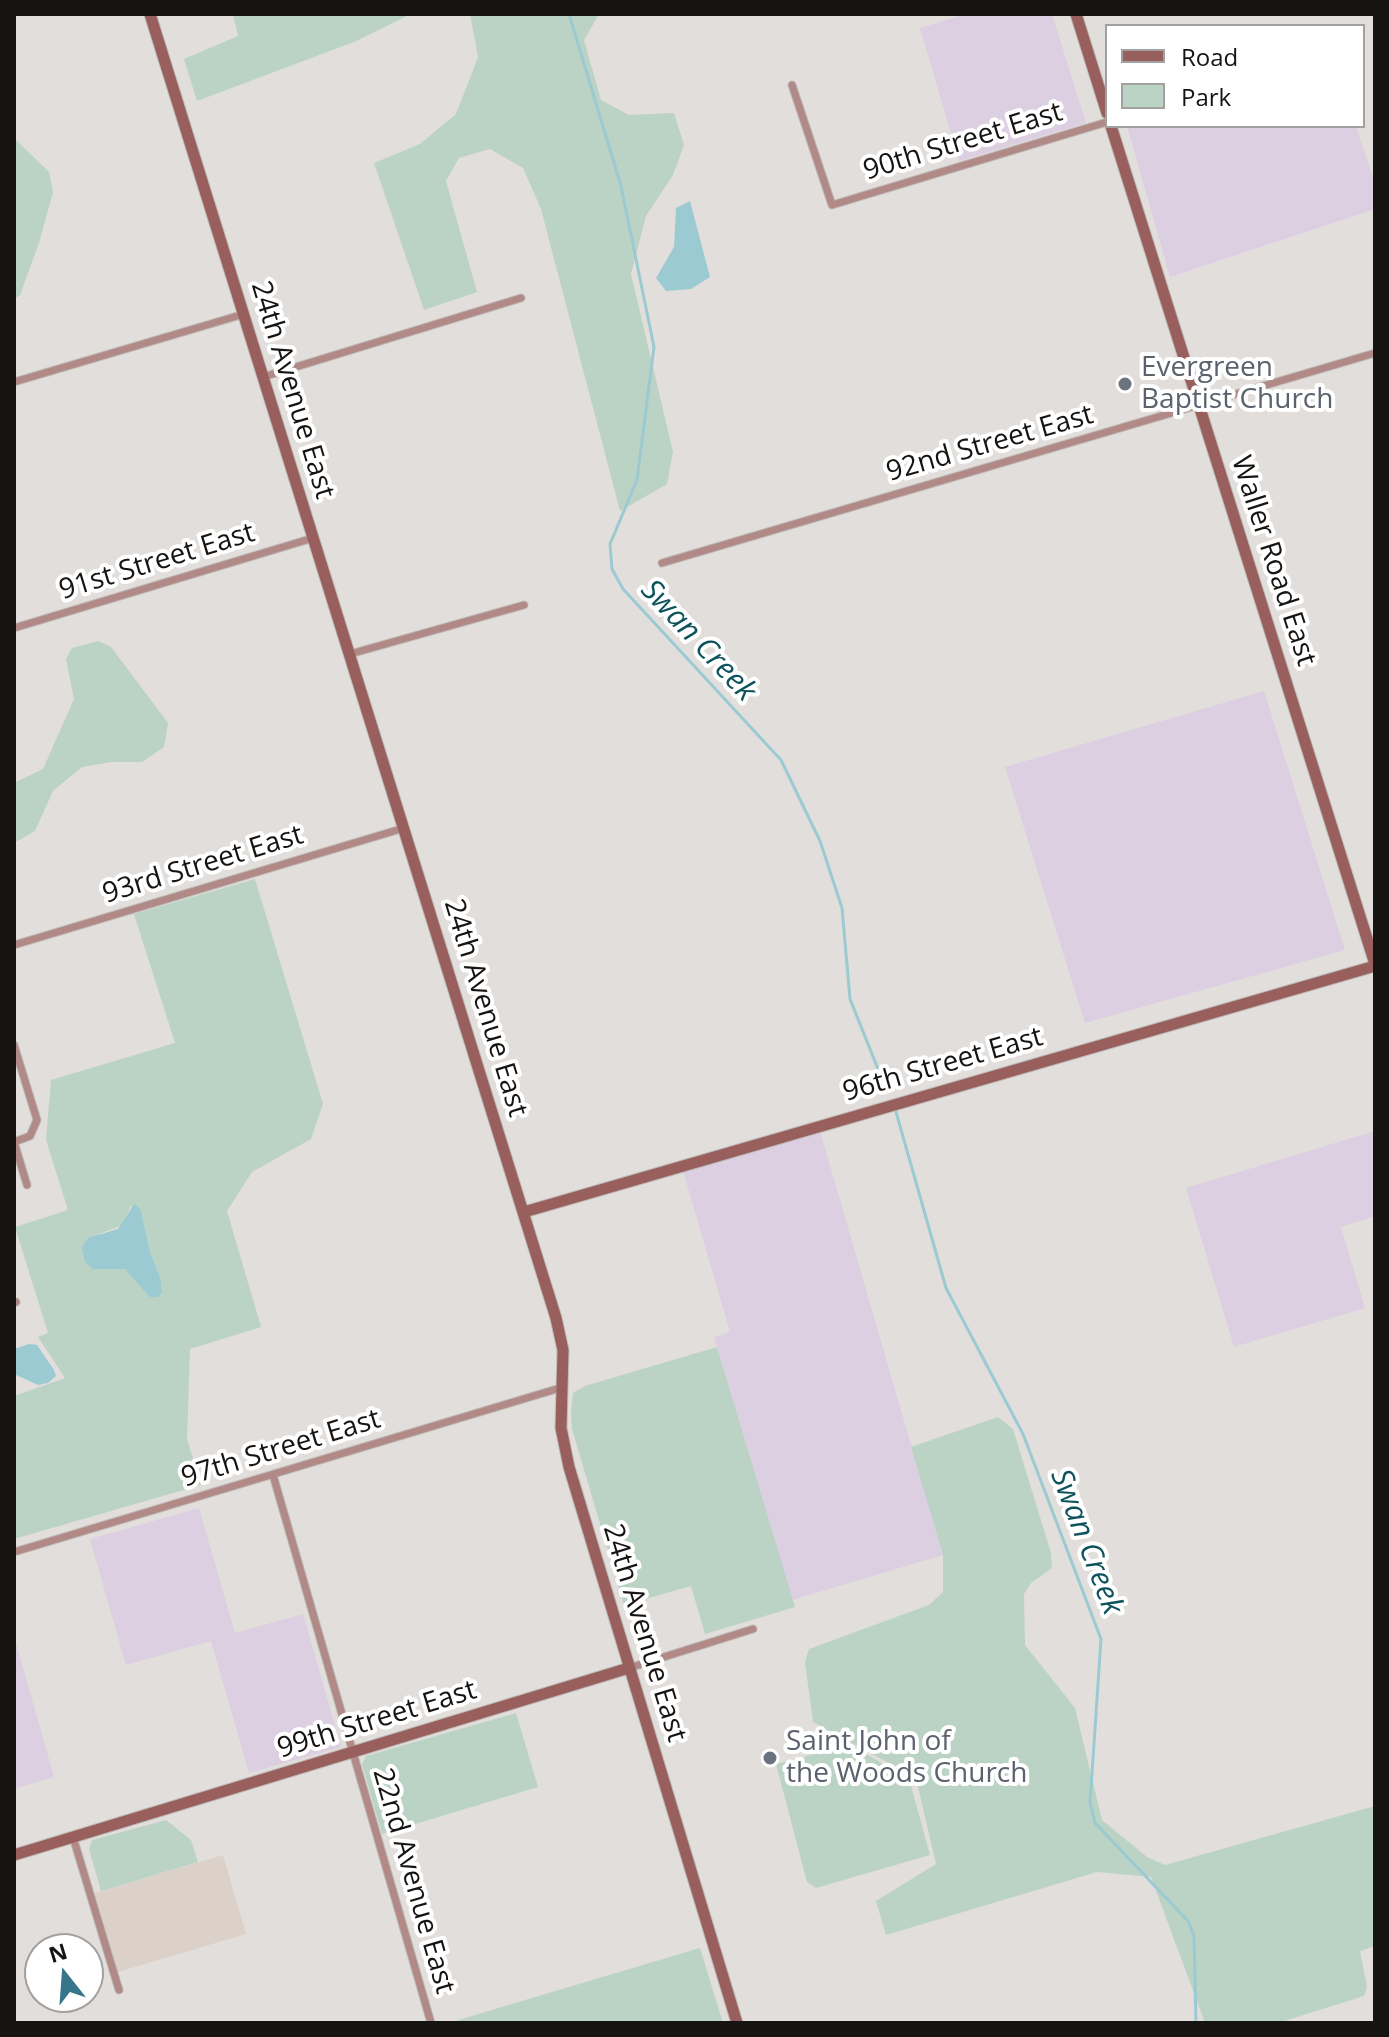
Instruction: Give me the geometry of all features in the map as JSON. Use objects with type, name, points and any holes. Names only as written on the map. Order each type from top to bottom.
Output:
[{"type":"street","name":"24th Avenue East","points":[[150,14],[524,1212],[563,1350],[560,1388],[563,1441],[737,2023]]},
{"type":"street","points":[[1076,14],[1105,107]]},
{"type":"street","name":"90th Street East","points":[[792,85],[832,205],[1105,125]]},
{"type":"street","name":"Waller Road East","points":[[1110,128],[1375,965]]},
{"type":"street","points":[[263,377],[521,298]]},
{"type":"street","points":[[14,382],[244,314]]},
{"type":"street","name":"92nd Street East","points":[[662,563],[1375,353]]},
{"type":"street","name":"91st Street East","points":[[14,628],[313,538]]},
{"type":"street","points":[[350,654],[524,605]]},
{"type":"street","name":"93rd Street East","points":[[14,945],[404,828]]},
{"type":"street","name":"96th Street East","points":[[524,1212],[1375,965]]},
{"type":"street","points":[[14,1045],[37,1120],[30,1136],[14,1142],[27,1185]]},
{"type":"street","name":"97th Street East","points":[[14,1552],[560,1388]]},
{"type":"street","name":"22nd Avenue East","points":[[273,1475],[431,2023]]},
{"type":"street","name":"99th Street East","points":[[14,1855],[753,1629]]},
{"type":"street","points":[[73,1837],[119,1990]]},
{"type":"shaded area","points":[[966,14],[1052,14],[1086,123],[959,161],[920,28]]},
{"type":"shaded area","points":[[1128,128],[1357,128],[1375,184],[1375,209],[1170,277]]},
{"type":"shaded area","points":[[1264,691],[1345,950],[1085,1023],[1005,767]]},
{"type":"shaded area","points":[[820,1131],[943,1555],[792,1600],[714,1337],[730,1332],[683,1171]]},
{"type":"shaded area","points":[[1375,1131],[1375,1216],[1341,1227],[1365,1308],[1234,1347],[1186,1188]]},
{"type":"shaded area","points":[[199,1508],[235,1633],[303,1614],[341,1747],[249,1773],[211,1641],[126,1665],[90,1539]]},
{"type":"shaded area","points":[[14,1636],[54,1777],[14,1789]]},
{"type":"shaded area","points":[[223,1855],[246,1934],[118,1972],[95,1893]]},
{"type":"green space","points":[[233,14],[411,14],[354,42],[197,101],[184,59],[238,36]]},
{"type":"green space","points":[[470,14],[599,14],[584,40],[601,100],[629,115],[674,113],[684,145],[673,175],[646,216],[631,274],[673,452],[667,484],[620,511],[541,209],[523,168],[490,149],[459,158],[446,181],[477,292],[424,310],[374,163],[420,144],[456,114],[478,57]]},
{"type":"green space","points":[[14,138],[49,172],[53,192],[39,243],[20,295],[14,299]]},
{"type":"green space","points":[[98,641],[111,647],[168,723],[164,747],[142,762],[111,762],[82,767],[53,791],[35,831],[14,843],[14,783],[43,769],[74,699],[66,659],[72,648]]},
{"type":"green space","points":[[255,879],[323,1104],[311,1139],[252,1172],[227,1211],[261,1327],[190,1349],[187,1439],[201,1485],[14,1539],[14,1396],[65,1378],[38,1337],[48,1333],[15,1227],[68,1210],[46,1140],[51,1080],[175,1043],[134,914]],"holes":[[[131,1205],[161,1281],[162,1291],[125,1269],[93,1269],[99,1234],[123,1225]]]},
{"type":"green space","points":[[717,1347],[795,1607],[705,1634],[691,1586],[624,1605],[572,1429],[571,1411],[573,1393],[585,1386]]},
{"type":"green space","points":[[998,1417],[1013,1429],[1051,1553],[1052,1568],[1031,1583],[1024,1594],[1025,1645],[1075,1708],[1102,1820],[1147,1857],[1165,1865],[1375,1806],[1375,1946],[1360,1951],[1367,1987],[1364,1996],[1278,2023],[1205,2023],[1151,1877],[1097,1872],[886,1935],[876,1901],[936,1864],[918,1787],[907,1773],[813,1722],[805,1662],[809,1649],[929,1605],[943,1592],[943,1555],[911,1447]]},
{"type":"green space","points":[[516,1713],[538,1787],[382,1834],[362,1764],[366,1756]]},
{"type":"green space","points":[[834,1749],[858,1750],[902,1774],[910,1782],[930,1855],[816,1888],[807,1882],[776,1764]]},
{"type":"green space","points":[[166,1820],[191,1840],[198,1862],[101,1891],[89,1849],[92,1840]]},
{"type":"green space","points":[[700,1948],[723,2023],[449,2023],[495,2009]]},
{"type":"water","points":[[690,201],[710,277],[691,289],[666,291],[656,278],[674,247],[676,208]]},
{"type":"water","points":[[134,1204],[140,1208],[150,1252],[161,1280],[162,1292],[158,1297],[150,1297],[125,1269],[93,1269],[85,1262],[82,1248],[88,1238],[118,1229]]},
{"type":"water","points":[[37,1345],[54,1370],[56,1376],[48,1383],[38,1385],[14,1374],[14,1349]]},
{"type":"waterway","name":"Swan Creek","points":[[569,14],[621,186],[654,347],[637,480],[610,544],[612,569],[623,589],[781,760],[820,841],[842,908],[850,999],[886,1089]]},
{"type":"waterway","name":"Swan Creek","points":[[896,1112],[946,1288],[1023,1434],[1101,1639],[1090,1803],[1095,1823],[1188,1921],[1194,1936],[1196,2023]]},
{"type":"place","name":"Evergreen Baptist Church","points":[[1125,384]]},
{"type":"place","name":"Saint John of the Woods Church","points":[[770,1758]]}]
